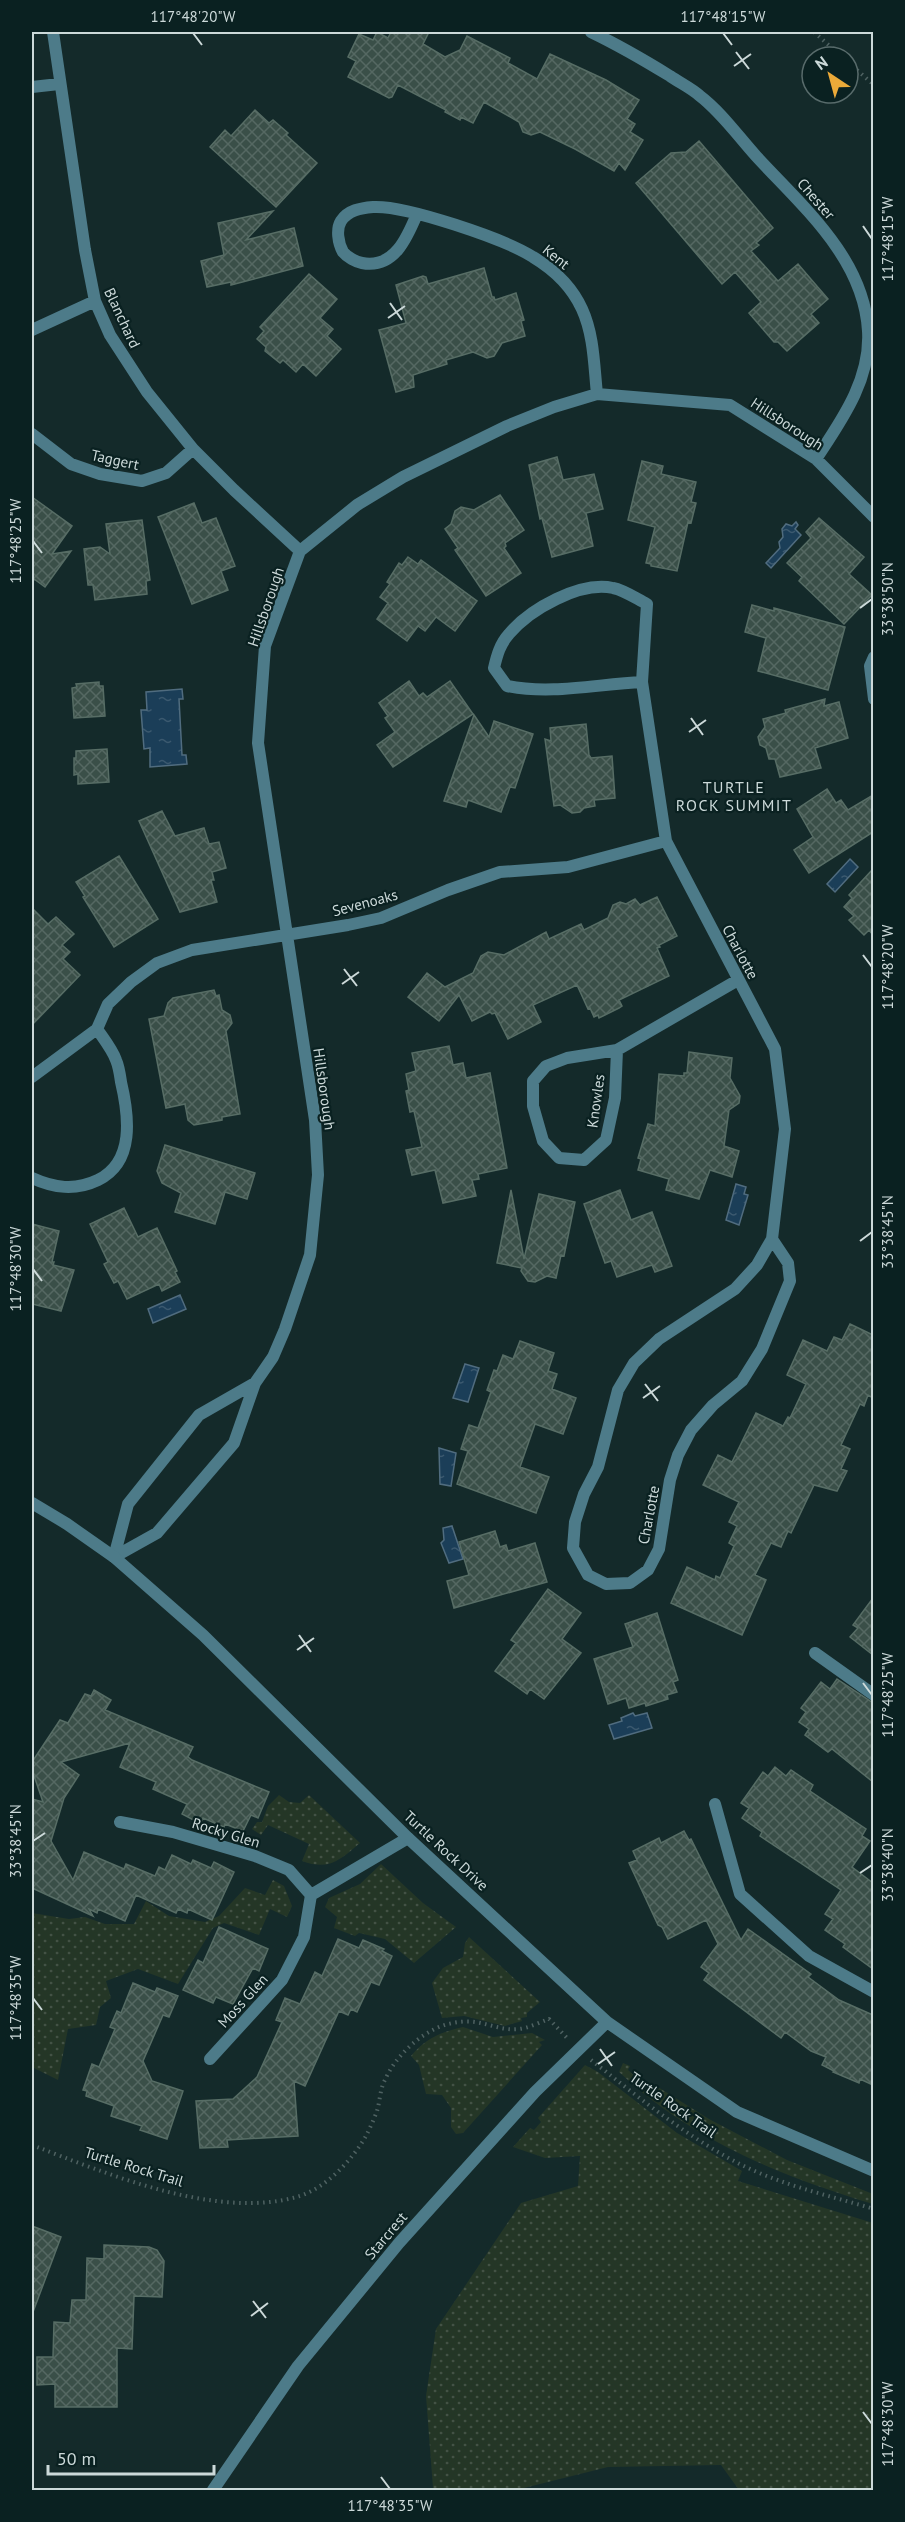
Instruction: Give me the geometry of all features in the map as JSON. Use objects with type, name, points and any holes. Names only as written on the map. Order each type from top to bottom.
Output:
[{"type":"street","name":"Blanchard","points":[[53,32],[59,84],[95,301],[110,335],[128,365],[193,449],[300,551]]},
{"type":"street","name":"Chester","points":[[591,32],[628,50],[701,96],[809,212],[842,254],[855,280],[864,306],[868,332],[867,356],[860,382],[848,408],[816,459]]},
{"type":"street","points":[[32,87],[59,84]]},
{"type":"street","name":"Kent","points":[[417,214],[405,243],[392,256],[371,265],[357,262],[344,253],[339,238],[339,224],[346,214],[360,208],[375,207],[417,214],[531,255],[554,271],[582,309],[590,331],[597,394]]},
{"type":"street","points":[[32,330],[95,301]]},
{"type":"street","name":"Hillsborough","points":[[114,1557],[157,1533],[234,1443],[255,1383],[273,1357],[285,1329],[310,1255],[318,1175],[315,1120],[258,744],[265,646],[300,551],[357,505],[404,477],[507,426],[554,407],[597,394],[730,405],[816,459],[873,517]]},
{"type":"street","name":"Taggert","points":[[32,434],[71,464],[100,474],[142,481],[166,473],[193,449]]},
{"type":"street","name":"Charlotte","points":[[642,682],[568,689],[528,690],[507,686],[494,668],[499,649],[508,634],[539,608],[569,594],[599,587],[614,588],[647,604],[642,682],[666,841],[774,1049],[785,1129],[772,1239],[757,1265],[735,1289],[659,1338],[634,1363],[618,1390],[598,1467],[584,1494],[575,1522],[573,1548],[588,1575],[606,1584],[630,1583],[648,1570],[659,1549],[670,1480],[678,1455],[691,1430],[713,1405],[742,1381],[762,1349],[790,1281],[788,1263],[772,1239]]},
{"type":"street","points":[[873,657],[870,666],[873,699]]},
{"type":"street","name":"Sevenoaks","points":[[32,1077],[96,1029],[108,1004],[130,982],[157,963],[192,950],[286,936],[381,918],[448,890],[500,872],[568,867],[666,841]]},
{"type":"street","name":"Knowles","points":[[617,1050],[615,1098],[606,1140],[584,1160],[559,1158],[543,1141],[532,1106],[533,1081],[546,1066],[567,1058],[617,1050],[738,980]]},
{"type":"street","points":[[32,1178],[43,1184],[68,1188],[85,1187],[110,1174],[124,1150],[128,1120],[119,1071],[116,1060],[96,1029]]},
{"type":"street","name":"Hillsborough","points":[[114,1557],[128,1504],[199,1414],[255,1383]]},
{"type":"street","name":"Turtle Rock Drive","points":[[32,1503],[114,1557],[202,1635],[408,1838],[608,2022],[737,2112],[873,2171]]},
{"type":"street","points":[[815,1653],[873,1695]]},
{"type":"street","points":[[715,1804],[740,1894],[809,1956],[873,1992]]},
{"type":"street","name":"Rocky Glen","points":[[120,1822],[173,1832],[255,1856],[289,1870],[311,1895]]},
{"type":"street","points":[[311,1895],[408,1838]]},
{"type":"street","name":"Moss Glen","points":[[210,2059],[282,1980],[304,1937],[311,1895]]},
{"type":"street","name":"Starcrest","points":[[213,2490],[298,2366],[399,2243],[528,2100],[608,2022]]},
{"type":"path","points":[[814,32],[829,45]]},
{"type":"path","points":[[860,74],[873,86]]},
{"type":"path","name":"Turtle Rock Trail","points":[[32,2145],[94,2169],[176,2194],[251,2202],[301,2195],[321,2185],[350,2158],[365,2137],[377,2112],[384,2081],[397,2059],[430,2031],[464,2022],[476,2022],[502,2029],[520,2029],[549,2019],[579,2051],[677,2127],[735,2161],[785,2182],[873,2209]]},
{"type":"green space","points":[[279,1795],[289,1802],[300,1803],[309,1795],[360,1843],[334,1862],[320,1865],[302,1861],[309,1844],[268,1825],[261,1835],[252,1829],[257,1822],[262,1822],[268,1806]]},
{"type":"green space","points":[[381,1864],[423,1903],[456,1927],[414,1963],[385,1939],[359,1933],[355,1936],[334,1928],[337,1917],[325,1907],[329,1898],[360,1884]]},
{"type":"green space","points":[[273,1880],[284,1886],[292,1906],[287,1917],[270,1909],[259,1935],[224,1923],[213,1928],[178,1984],[138,1969],[106,1981],[111,1998],[100,2007],[96,2025],[68,2029],[58,2080],[32,2067],[32,1913],[69,1919],[85,1917],[105,1924],[134,1924],[146,1901],[169,1916],[205,1922],[219,1916],[245,1888],[265,1895]]},
{"type":"green space","points":[[469,1937],[540,2002],[527,2013],[527,2017],[521,2018],[522,2021],[505,2026],[464,2016],[442,2018],[432,1983],[443,1968],[463,1957],[465,1943]]},
{"type":"green space","points":[[463,2027],[493,2037],[532,2033],[545,2040],[539,2042],[542,2045],[463,2133],[456,2134],[451,2127],[451,2108],[442,2095],[426,2094],[419,2065],[411,2056],[434,2037]]},
{"type":"green space","points":[[623,2063],[630,2066],[628,2070],[650,2089],[653,2084],[709,2119],[787,2160],[873,2194],[873,2204],[771,2168],[707,2136],[677,2118],[619,2072]]},
{"type":"green space","points":[[585,2065],[598,2072],[677,2133],[742,2171],[738,2181],[873,2223],[873,2490],[739,2490],[721,2465],[608,2467],[516,2490],[433,2488],[426,2396],[436,2329],[521,2203],[578,2186],[580,2156],[545,2158],[513,2147],[530,2128],[534,2130],[541,2122],[538,2118]]},
{"type":"water","points":[[796,522],[798,525],[795,529],[801,535],[771,568],[766,563],[780,548],[779,542],[783,537],[782,529],[786,524],[792,526]]},
{"type":"water","points":[[182,689],[183,699],[179,699],[182,755],[186,755],[187,764],[150,767],[150,748],[144,749],[141,710],[147,710],[146,692]]},
{"type":"water","points":[[850,859],[858,867],[835,892],[827,884]]},
{"type":"water","points":[[736,1184],[746,1187],[744,1194],[748,1195],[739,1225],[726,1220]]},
{"type":"water","points":[[180,1295],[186,1309],[153,1323],[148,1309]]},
{"type":"water","points":[[465,1364],[479,1368],[468,1402],[453,1398]]},
{"type":"water","points":[[439,1448],[456,1453],[451,1486],[440,1484]]},
{"type":"water","points":[[452,1526],[463,1559],[449,1563],[441,1543],[444,1540],[443,1528]]},
{"type":"water","points":[[633,1713],[635,1716],[647,1713],[652,1728],[614,1739],[609,1725],[622,1721],[621,1718]]},
{"type":"building","points":[[377,32],[388,38],[391,32],[429,32],[423,44],[445,57],[460,50],[467,36],[510,58],[508,63],[537,79],[550,54],[606,80],[639,100],[627,119],[635,124],[630,132],[643,140],[625,170],[619,163],[614,171],[540,132],[531,135],[523,132],[519,122],[484,102],[473,123],[461,117],[460,120],[445,112],[446,110],[398,85],[392,97],[389,98],[348,77],[356,61],[348,57],[359,34],[373,40]]},
{"type":"building","points":[[255,110],[269,123],[273,120],[317,163],[276,207],[210,147],[225,130],[231,136]]},
{"type":"building","points":[[699,141],[773,228],[756,243],[759,245],[751,251],[778,281],[798,264],[828,299],[811,314],[819,323],[787,351],[778,342],[774,342],[749,313],[761,302],[735,272],[722,284],[636,183],[671,153],[686,152]]},
{"type":"building","points":[[273,211],[246,240],[294,228],[303,266],[231,285],[231,282],[207,287],[201,261],[224,255],[218,223]]},
{"type":"building","points":[[484,268],[492,297],[495,300],[516,293],[524,320],[521,321],[525,336],[502,343],[494,356],[487,358],[473,352],[446,360],[447,364],[413,375],[414,387],[396,392],[379,330],[406,323],[396,285],[423,276],[426,277],[428,284]]},
{"type":"building","points":[[309,274],[337,299],[320,318],[333,329],[327,336],[341,349],[316,376],[303,364],[296,372],[283,360],[280,363],[265,351],[266,347],[257,339],[264,331],[260,327]]},
{"type":"building","points":[[557,457],[563,480],[594,474],[603,509],[586,513],[593,546],[552,557],[542,518],[540,519],[529,465]]},
{"type":"building","points":[[642,461],[663,466],[661,474],[696,482],[691,502],[696,503],[691,523],[688,522],[677,571],[646,563],[655,527],[628,520]]},
{"type":"building","points":[[500,495],[524,530],[505,543],[504,548],[521,573],[486,596],[455,550],[458,548],[445,529],[451,524],[455,511],[461,507],[474,510]]},
{"type":"building","points":[[32,497],[72,526],[52,554],[71,551],[45,587],[34,579],[32,582]]},
{"type":"building","points":[[194,503],[202,523],[216,518],[235,566],[221,571],[228,590],[192,604],[158,517]]},
{"type":"building","points":[[819,518],[864,557],[849,574],[872,595],[844,624],[799,581],[802,577],[787,563],[811,538],[806,532]]},
{"type":"building","points":[[142,520],[150,580],[146,581],[147,594],[95,600],[93,585],[88,585],[84,549],[100,547],[110,554],[106,524]]},
{"type":"building","points":[[408,557],[418,564],[421,560],[477,601],[455,631],[436,617],[425,631],[418,626],[407,641],[377,619],[388,603],[380,597],[390,584],[387,582],[399,563],[402,565]]},
{"type":"building","points":[[752,605],[774,611],[774,608],[845,627],[828,690],[758,671],[766,638],[745,632]]},
{"type":"building","points":[[409,681],[419,696],[423,693],[427,697],[450,681],[473,714],[393,767],[377,745],[395,732],[385,718],[388,716],[379,703]]},
{"type":"building","points":[[99,682],[99,686],[103,686],[105,716],[74,718],[72,688],[77,687],[76,684]]},
{"type":"building","points":[[825,699],[824,706],[839,702],[848,738],[815,748],[821,768],[780,777],[775,759],[769,759],[766,748],[760,745],[758,737],[765,727],[763,719],[786,713],[785,710]]},
{"type":"building","points":[[474,715],[489,737],[494,721],[533,734],[515,788],[510,787],[501,812],[468,800],[466,807],[444,801]]},
{"type":"building","points":[[586,724],[591,758],[612,756],[615,798],[594,800],[595,806],[572,813],[560,805],[554,806],[545,739],[551,741],[550,728]]},
{"type":"building","points":[[107,749],[109,782],[78,784],[78,774],[74,775],[76,751]]},
{"type":"building","points":[[827,789],[836,803],[841,800],[848,810],[873,795],[873,832],[809,873],[794,850],[813,837],[797,809]]},
{"type":"building","points":[[162,811],[175,836],[204,828],[209,844],[219,842],[226,868],[212,872],[214,880],[211,880],[217,902],[180,912],[139,821]]},
{"type":"building","points":[[119,856],[158,919],[114,947],[76,882]]},
{"type":"building","points":[[873,869],[873,935],[869,930],[864,935],[849,920],[854,916],[844,907],[852,898],[849,895]]},
{"type":"building","points":[[657,897],[677,936],[657,948],[669,976],[619,1000],[622,1006],[599,1018],[598,1015],[594,1017],[590,1008],[588,1009],[577,985],[533,1005],[541,1022],[508,1039],[495,1013],[490,1012],[472,1021],[459,995],[439,1021],[408,997],[427,973],[445,987],[473,973],[481,956],[488,952],[504,955],[546,932],[549,939],[581,924],[584,930],[608,918],[613,905],[620,902],[626,904],[635,899],[640,905]]},
{"type":"building","points":[[32,908],[48,924],[56,917],[74,934],[62,945],[70,952],[63,959],[80,975],[32,1025]]},
{"type":"building","points":[[214,990],[216,996],[219,995],[222,1010],[230,1015],[232,1023],[226,1031],[240,1114],[194,1125],[188,1120],[185,1104],[166,1108],[149,1019],[164,1016],[168,1003],[173,998]]},
{"type":"building","points":[[449,1046],[453,1065],[463,1063],[466,1078],[490,1073],[507,1168],[478,1174],[479,1179],[472,1180],[476,1196],[443,1203],[435,1170],[412,1175],[406,1150],[422,1147],[414,1111],[410,1112],[406,1074],[416,1071],[412,1053]]},
{"type":"building","points":[[689,1052],[732,1058],[730,1078],[740,1096],[739,1103],[729,1110],[724,1146],[739,1151],[732,1177],[710,1170],[699,1199],[666,1190],[669,1179],[638,1170],[641,1159],[638,1158],[648,1124],[655,1126],[659,1074],[684,1076],[684,1073],[687,1073]]},
{"type":"building","points":[[165,1145],[255,1173],[247,1199],[225,1192],[215,1224],[175,1212],[181,1193],[162,1183],[157,1171]]},
{"type":"building","points":[[511,1190],[524,1259],[539,1194],[575,1202],[564,1256],[561,1255],[556,1278],[547,1276],[535,1282],[528,1281],[521,1271],[522,1268],[497,1263]]},
{"type":"building","points":[[620,1190],[631,1220],[652,1212],[672,1266],[655,1272],[652,1265],[617,1277],[611,1261],[605,1263],[584,1204]]},
{"type":"building","points":[[124,1208],[138,1237],[157,1228],[180,1282],[162,1291],[159,1284],[127,1299],[118,1281],[114,1283],[104,1264],[108,1262],[90,1224]]},
{"type":"building","points":[[32,1224],[59,1231],[53,1265],[74,1270],[61,1311],[32,1304]]},
{"type":"building","points":[[850,1324],[873,1335],[873,1398],[868,1395],[864,1406],[860,1404],[841,1445],[850,1449],[841,1469],[847,1471],[837,1491],[814,1485],[791,1533],[788,1531],[781,1547],[771,1543],[755,1575],[766,1580],[742,1635],[671,1603],[687,1567],[715,1580],[716,1576],[720,1578],[734,1546],[729,1543],[737,1526],[729,1522],[739,1502],[703,1485],[718,1455],[732,1462],[756,1413],[783,1426],[788,1417],[790,1418],[806,1384],[787,1375],[803,1340],[827,1351],[834,1337],[842,1340]]},
{"type":"building","points":[[520,1341],[554,1353],[548,1371],[557,1374],[552,1389],[576,1398],[563,1434],[535,1424],[520,1467],[549,1477],[536,1513],[457,1484],[468,1451],[461,1449],[469,1425],[478,1428],[491,1392],[487,1390],[494,1370],[497,1371],[503,1355],[513,1359]]},
{"type":"building","points":[[495,1531],[500,1547],[506,1545],[508,1551],[535,1543],[547,1582],[454,1608],[447,1581],[469,1575],[459,1542]]},
{"type":"building","points":[[548,1589],[581,1613],[562,1639],[581,1653],[544,1699],[530,1689],[527,1694],[495,1671],[516,1643],[511,1640]]},
{"type":"building","points":[[873,1598],[873,1655],[850,1637],[858,1628],[853,1625]]},
{"type":"building","points":[[657,1613],[678,1680],[673,1682],[677,1692],[667,1695],[668,1699],[646,1706],[645,1703],[629,1708],[626,1698],[608,1704],[594,1659],[633,1647],[625,1624]]},
{"type":"building","points":[[837,1679],[873,1703],[873,1782],[832,1749],[828,1752],[805,1735],[809,1729],[799,1722],[806,1712],[801,1708],[821,1682],[830,1689]]},
{"type":"building","points":[[94,1690],[111,1700],[105,1710],[193,1747],[188,1757],[192,1760],[269,1792],[258,1818],[251,1815],[243,1831],[225,1824],[224,1827],[203,1818],[201,1824],[182,1814],[187,1804],[153,1789],[156,1782],[120,1767],[130,1743],[61,1762],[79,1775],[64,1798],[51,1841],[73,1880],[84,1852],[124,1869],[126,1864],[155,1876],[159,1867],[165,1870],[172,1855],[191,1864],[193,1860],[211,1868],[214,1862],[234,1872],[212,1920],[188,1909],[187,1913],[178,1909],[176,1913],[136,1895],[125,1921],[98,1909],[97,1913],[89,1909],[93,1916],[32,1888],[32,1799],[43,1802],[32,1770],[32,1762],[60,1720],[68,1723],[85,1694],[91,1696]]},
{"type":"building","points":[[775,1767],[786,1776],[791,1770],[813,1785],[810,1791],[866,1829],[862,1836],[870,1841],[852,1867],[873,1883],[873,1969],[843,1947],[845,1944],[825,1930],[833,1919],[825,1914],[841,1890],[760,1836],[762,1832],[742,1818],[749,1808],[741,1803],[763,1772],[768,1776]]},
{"type":"building","points":[[684,1831],[689,1840],[691,1839],[741,1940],[748,1929],[811,1974],[808,1977],[839,2000],[873,2015],[873,2085],[860,2079],[859,2083],[833,2072],[822,2065],[826,2057],[811,2051],[785,2032],[781,2038],[704,1980],[709,1973],[701,1967],[718,1944],[706,1920],[668,1939],[662,1927],[658,1925],[629,1863],[637,1860],[633,1851],[659,1838],[661,1843]]},
{"type":"building","points":[[219,1927],[268,1949],[259,1971],[253,1968],[233,2004],[216,1997],[213,2003],[183,1990],[198,1960],[203,1963]]},
{"type":"building","points":[[338,1939],[359,1948],[363,1940],[384,1949],[382,1951],[392,1956],[379,1985],[371,1982],[357,2012],[351,2009],[348,2015],[339,2011],[305,2086],[294,2081],[298,2136],[227,2140],[228,2147],[200,2148],[196,2101],[233,2099],[257,2077],[282,2022],[276,2020],[285,1998],[300,2004],[315,1972],[322,1976]]},
{"type":"building","points":[[133,1983],[155,1992],[157,1988],[178,1996],[169,2017],[163,2015],[143,2061],[152,2081],[183,2091],[167,2139],[140,2130],[142,2126],[111,2116],[114,2106],[86,2096],[87,2091],[83,2090],[92,2064],[99,2067],[115,2029],[110,2027],[117,2011],[121,2013]]},
{"type":"building","points":[[32,2226],[61,2237],[33,2312],[32,2312]]},
{"type":"building","points":[[104,2245],[149,2247],[157,2250],[164,2261],[162,2297],[134,2296],[132,2349],[117,2348],[117,2407],[55,2407],[55,2384],[37,2385],[37,2357],[53,2357],[54,2322],[70,2323],[72,2300],[86,2300],[87,2258],[104,2259]]},
{"type":"district","name":"TURTLE ROCK SUMMIT","points":[[734,796]]}]
